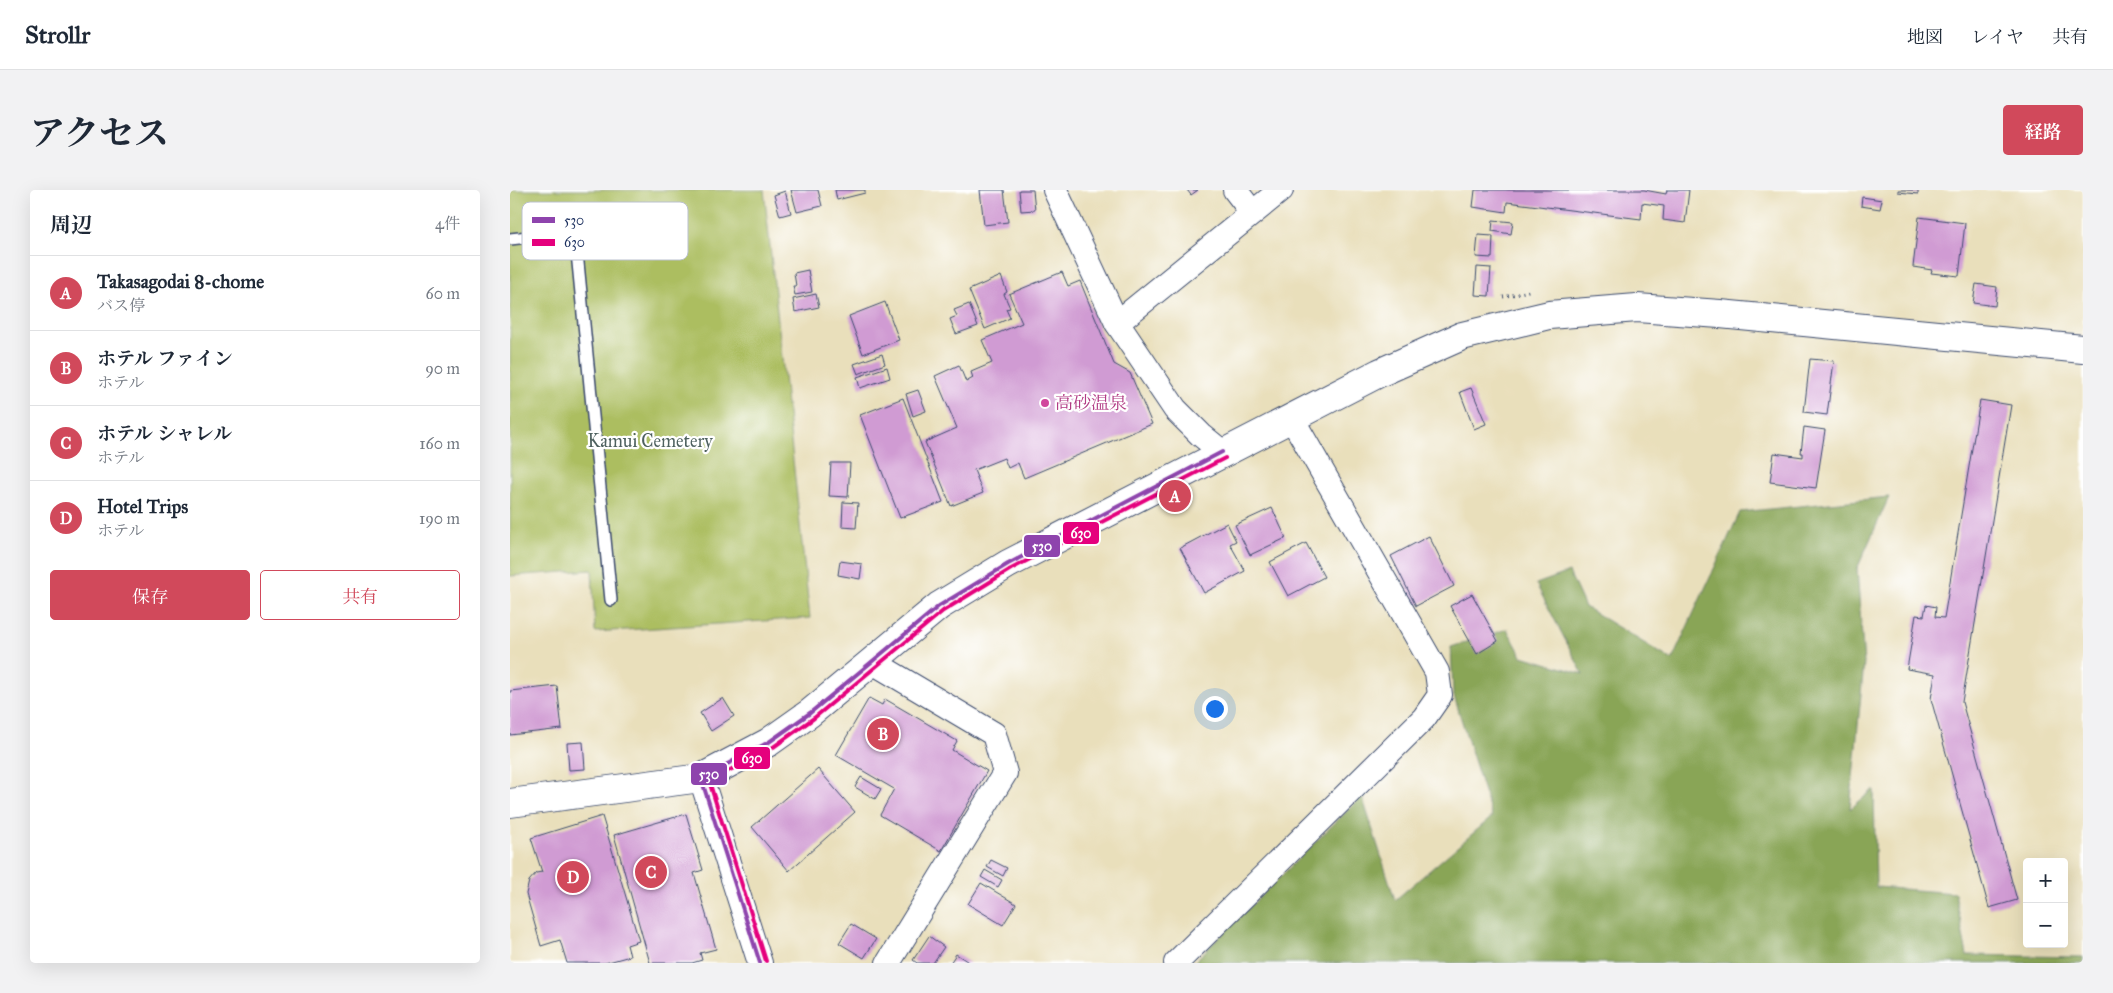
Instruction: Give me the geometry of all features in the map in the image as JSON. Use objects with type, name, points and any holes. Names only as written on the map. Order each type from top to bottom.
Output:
[{"type":"street","points":[[1055,190],[1117,323],[1175,409],[1201,435],[1222,452]]},
{"type":"street","points":[[1235,190],[1252,212]]},
{"type":"street","points":[[1117,323],[1281,190]]},
{"type":"street","points":[[510,803],[701,778],[769,742],[810,713],[939,606],[1008,564],[1379,372],[1462,336],[1559,315],[1637,308],[1720,314],[2083,349]]},
{"type":"street","points":[[1176,963],[1424,718],[1440,696],[1437,672],[1291,417]]},
{"type":"street","points":[[871,662],[994,734],[1005,773],[888,963]]},
{"type":"street","points":[[701,778],[760,963]]},
{"type":"lane","points":[[578,260],[611,600]]},
{"type":"green space","name":"Kamui Cemetery","points":[[510,190],[764,190],[810,618],[595,632],[592,570],[510,576]]},
{"type":"green space","points":[[1889,497],[1857,569],[1864,663],[1850,809],[1874,789],[1876,887],[1955,893],[1967,955],[2083,957],[2083,963],[1193,963],[1362,796],[1395,900],[1492,817],[1453,693],[1451,647],[1507,629],[1522,656],[1583,674],[1536,584],[1569,572],[1585,607],[1672,660],[1740,512]]},
{"type":"building","points":[[791,190],[818,190],[822,206],[797,212]]},
{"type":"building","points":[[835,190],[865,190],[865,193],[837,200]]},
{"type":"building","points":[[980,190],[1004,190],[1008,222],[984,225]]},
{"type":"building","points":[[1019,190],[1033,190],[1035,210],[1021,211]]},
{"type":"building","points":[[1187,190],[1198,190],[1191,195]]},
{"type":"building","points":[[1475,190],[1644,190],[1666,194],[1667,190],[1689,190],[1685,223],[1663,220],[1664,206],[1642,203],[1641,219],[1507,202],[1506,212],[1473,207]]},
{"type":"building","points":[[1898,190],[1918,190],[1918,194],[1898,192]]},
{"type":"building","points":[[785,191],[791,213],[780,216],[774,195]]},
{"type":"building","points":[[1862,197],[1882,200],[1880,209],[1861,206]]},
{"type":"building","points":[[1919,217],[1965,223],[1959,276],[1931,273],[1932,270],[1913,267]]},
{"type":"building","points":[[1493,220],[1513,222],[1511,234],[1492,231]]},
{"type":"building","points":[[1478,235],[1493,236],[1492,258],[1476,257]]},
{"type":"building","points":[[1477,267],[1491,268],[1489,296],[1475,295]]},
{"type":"building","points":[[808,270],[812,292],[795,295],[793,286],[796,286],[794,273]]},
{"type":"building","name":"高砂温泉","points":[[1062,272],[1068,286],[1080,281],[1114,364],[1130,373],[1152,424],[1024,478],[1018,463],[1008,468],[1004,458],[974,470],[983,493],[951,506],[925,442],[957,428],[935,376],[959,365],[966,382],[973,378],[971,372],[992,363],[982,340],[1022,323],[1009,294]]},
{"type":"building","points":[[1001,276],[1007,292],[1004,294],[1010,308],[1006,309],[1010,318],[985,329],[969,290]]},
{"type":"building","points":[[1976,284],[1997,287],[1995,306],[1973,303]]},
{"type":"building","points":[[816,294],[819,307],[795,312],[793,299]]},
{"type":"building","points":[[885,302],[899,340],[863,354],[849,316]]},
{"type":"building","points":[[969,304],[978,326],[956,334],[950,319],[957,316],[954,310]]},
{"type":"building","points":[[882,354],[885,364],[858,374],[854,364]]},
{"type":"building","points":[[1810,359],[1834,361],[1827,415],[1804,412]]},
{"type":"building","points":[[887,367],[890,378],[860,388],[857,377]]},
{"type":"building","points":[[1471,388],[1486,424],[1474,429],[1460,392]]},
{"type":"building","points":[[918,390],[926,411],[913,416],[906,394]]},
{"type":"building","points":[[903,398],[943,502],[900,518],[860,415]]},
{"type":"building","points":[[1980,400],[2011,405],[1962,702],[2017,900],[1989,908],[1931,699],[1935,674],[1907,669],[1916,615],[1924,616],[1926,605],[1936,607],[1935,617],[1944,618]]},
{"type":"building","points":[[1804,427],[1825,430],[1816,488],[1770,482],[1774,453],[1803,457],[1803,453],[1801,453]]},
{"type":"building","points":[[831,463],[850,463],[848,497],[829,496]]},
{"type":"building","points":[[843,502],[858,503],[856,528],[842,527]]},
{"type":"building","points":[[1272,508],[1286,538],[1250,555],[1235,525]]},
{"type":"building","points":[[1227,523],[1236,541],[1230,544],[1245,571],[1204,593],[1180,548]]},
{"type":"building","points":[[1429,536],[1454,586],[1416,606],[1391,556]]},
{"type":"building","points":[[1306,543],[1324,577],[1288,596],[1270,562]]},
{"type":"building","points":[[840,561],[862,564],[860,579],[838,575]]},
{"type":"building","points":[[1472,594],[1498,641],[1477,654],[1450,606]]},
{"type":"building","points":[[557,686],[562,729],[510,735],[510,691]]},
{"type":"building","points":[[723,698],[734,716],[711,731],[700,713]]},
{"type":"building","points":[[869,698],[882,705],[885,699],[957,741],[952,750],[987,771],[941,851],[880,815],[894,789],[836,755]]},
{"type":"building","points":[[583,742],[585,769],[569,770],[567,743]]},
{"type":"building","points":[[818,769],[855,812],[789,871],[752,827]]},
{"type":"building","points":[[861,777],[881,789],[875,799],[855,787]]},
{"type":"building","points":[[686,814],[703,870],[694,873],[716,949],[700,953],[702,960],[692,963],[650,963],[614,835]]},
{"type":"building","points":[[602,816],[639,941],[627,945],[630,956],[605,963],[567,963],[560,940],[541,946],[526,894],[529,881],[536,873],[542,872],[531,838]]},
{"type":"building","points":[[991,860],[1007,868],[1003,876],[987,867]]},
{"type":"building","points":[[985,870],[1002,880],[998,887],[981,877]]},
{"type":"building","points":[[981,883],[1016,904],[1003,925],[968,904]]},
{"type":"building","points":[[851,924],[876,939],[864,958],[839,943]]},
{"type":"building","points":[[929,936],[944,947],[933,963],[917,963],[913,960]]},
{"type":"building","points":[[956,954],[970,963],[950,963]]},
{"type":"transit line","name":"530","points":[[760,963],[701,778],[769,742],[810,713],[939,606],[1008,564],[1222,452]]},
{"type":"transit line","name":"630","points":[[766,961],[709,781],[772,748],[814,718],[943,611],[1011,569],[1225,458]]},
{"type":"place","name":"高砂温泉","points":[[1045,403]]},
{"type":"place","name":"Takasagodai 8-chome","points":[[1175,496]]},
{"type":"place","name":"ホテル ファイン","points":[[883,734]]},
{"type":"place","name":"ホテル シャレル","points":[[651,872]]},
{"type":"place","name":"Hotel Trips","points":[[573,877]]}]
